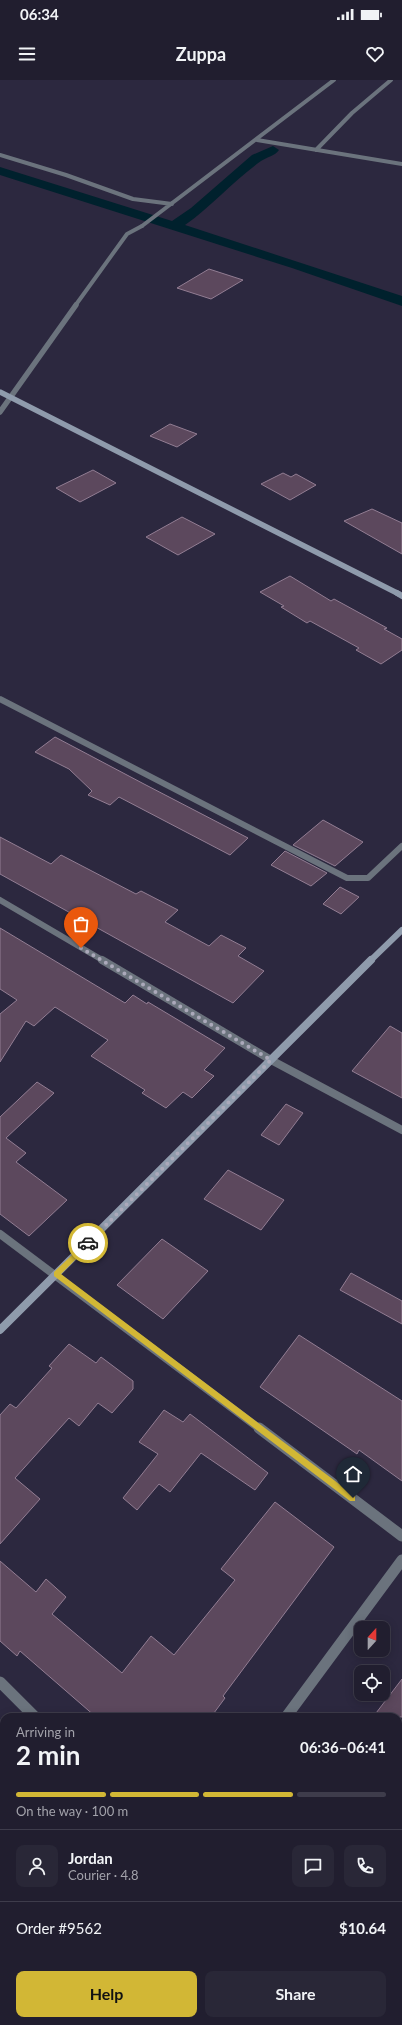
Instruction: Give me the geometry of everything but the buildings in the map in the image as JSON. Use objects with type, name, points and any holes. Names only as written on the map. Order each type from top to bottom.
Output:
[{"type":"street","points":[[0,412],[9,397],[127,234],[142,226],[171,205],[334,80]]},
{"type":"street","points":[[316,150],[352,113],[391,80]]},
{"type":"street","points":[[256,140],[402,164]]},
{"type":"street","points":[[0,155],[66,175],[133,199],[171,205]]},
{"type":"street","points":[[0,392],[402,596]]},
{"type":"street","points":[[0,699],[347,878],[368,878],[402,846]]},
{"type":"street","points":[[0,900],[271,1060],[402,1130]]},
{"type":"street","points":[[0,1330],[402,930]]},
{"type":"street","points":[[0,1234],[56,1274],[402,1536]]},
{"type":"street","points":[[289,1713],[402,1560]]},
{"type":"street","points":[[0,1682],[31,1713]]},
{"type":"waterway","points":[[174,226],[196,211],[257,158],[273,150]]},
{"type":"waterway","points":[[0,171],[297,265],[402,301]]},
{"type":"way so far","points":[[81,948],[271,1060],[88,1243]]},
{"type":"route","points":[[88,1243],[56,1274],[353,1498]]}]
